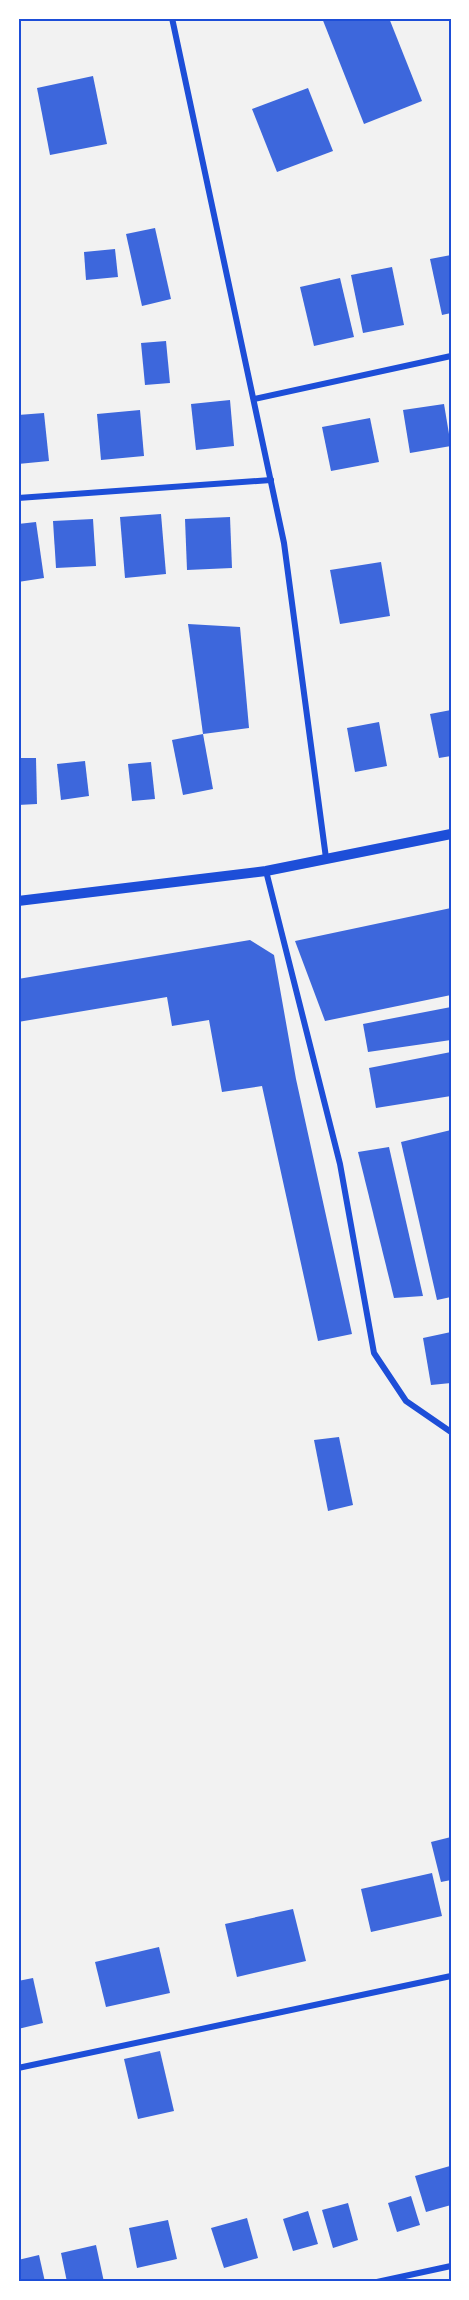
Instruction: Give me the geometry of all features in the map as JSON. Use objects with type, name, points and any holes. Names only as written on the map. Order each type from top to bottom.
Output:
[{"type":"street","points":[[172,18],[284,543],[326,858]]},
{"type":"street","points":[[254,399],[451,356]]},
{"type":"street","points":[[18,498],[271,480]]},
{"type":"street","points":[[18,901],[266,872],[451,834]]},
{"type":"street","points":[[266,872],[340,1164],[374,1353],[406,1401],[451,1432]]},
{"type":"street","points":[[18,2068],[451,1976]]},
{"type":"street","points":[[376,2282],[451,2266]]},
{"type":"building","points":[[322,18],[389,18],[422,101],[364,124]]},
{"type":"building","points":[[93,76],[107,144],[50,155],[37,88]]},
{"type":"building","points":[[308,88],[333,151],[277,172],[252,109]]},
{"type":"building","points":[[155,228],[171,299],[142,306],[126,234]]},
{"type":"building","points":[[115,249],[118,277],[86,280],[84,252]]},
{"type":"building","points":[[451,255],[451,313],[442,315],[430,259]]},
{"type":"building","points":[[392,267],[404,325],[363,333],[351,275]]},
{"type":"building","points":[[340,278],[354,337],[314,346],[300,287]]},
{"type":"building","points":[[166,341],[170,383],[145,385],[141,343]]},
{"type":"building","points":[[230,400],[234,446],[196,450],[191,404]]},
{"type":"building","points":[[444,404],[451,446],[410,453],[403,410]]},
{"type":"building","points":[[140,410],[144,456],[101,460],[97,414]]},
{"type":"building","points":[[44,413],[49,461],[18,464],[18,415]]},
{"type":"building","points":[[370,418],[379,462],[331,471],[322,427]]},
{"type":"building","points":[[161,514],[166,574],[125,578],[120,517]]},
{"type":"building","points":[[230,517],[232,568],[187,570],[185,519]]},
{"type":"building","points":[[93,519],[96,566],[56,568],[53,521]]},
{"type":"building","points":[[36,522],[44,578],[18,582],[18,524]]},
{"type":"building","points":[[381,562],[390,616],[340,624],[330,570]]},
{"type":"building","points":[[188,624],[240,627],[249,728],[203,734]]},
{"type":"building","points":[[451,710],[451,756],[439,758],[430,714]]},
{"type":"building","points":[[379,722],[387,766],[355,772],[347,728]]},
{"type":"building","points":[[203,734],[213,789],[183,795],[172,740]]},
{"type":"building","points":[[18,758],[36,758],[37,804],[18,805]]},
{"type":"building","points":[[85,761],[89,796],[61,800],[57,764]]},
{"type":"building","points":[[151,762],[155,799],[132,801],[128,764]]},
{"type":"building","points":[[451,908],[451,995],[325,1021],[295,941]]},
{"type":"building","points":[[250,940],[274,955],[296,1079],[352,1334],[318,1341],[262,1086],[222,1092],[209,1020],[172,1026],[167,997],[18,1022],[18,979]]},
{"type":"building","points":[[451,1007],[451,1040],[368,1052],[363,1024]]},
{"type":"building","points":[[451,1052],[451,1096],[376,1108],[369,1068]]},
{"type":"building","points":[[451,1130],[451,1297],[437,1300],[401,1142]]},
{"type":"building","points":[[389,1147],[423,1296],[394,1298],[358,1152]]},
{"type":"building","points":[[451,1332],[451,1383],[431,1385],[423,1338]]},
{"type":"building","points":[[339,1437],[353,1505],[328,1511],[314,1440]]},
{"type":"building","points":[[451,1837],[451,1880],[441,1882],[431,1842]]},
{"type":"building","points":[[432,1873],[442,1916],[371,1932],[361,1889]]},
{"type":"building","points":[[293,1909],[306,1961],[237,1977],[225,1924]]},
{"type":"building","points":[[159,1947],[170,1993],[106,2007],[95,1962]]},
{"type":"building","points":[[33,1978],[43,2023],[18,2029],[18,1981]]},
{"type":"building","points":[[160,2051],[174,2111],[138,2119],[124,2059]]},
{"type":"building","points":[[450,2166],[451,2205],[426,2212],[415,2176]]},
{"type":"building","points":[[411,2196],[420,2225],[397,2232],[388,2203]]},
{"type":"building","points":[[348,2203],[358,2240],[333,2248],[322,2210]]},
{"type":"building","points":[[308,2211],[318,2244],[293,2251],[283,2219]]},
{"type":"building","points":[[247,2218],[258,2258],[224,2268],[211,2228]]},
{"type":"building","points":[[168,2220],[177,2259],[137,2268],[129,2228]]},
{"type":"building","points":[[96,2245],[104,2282],[67,2282],[61,2253]]},
{"type":"building","points":[[39,2255],[45,2282],[18,2282],[18,2260]]}]
